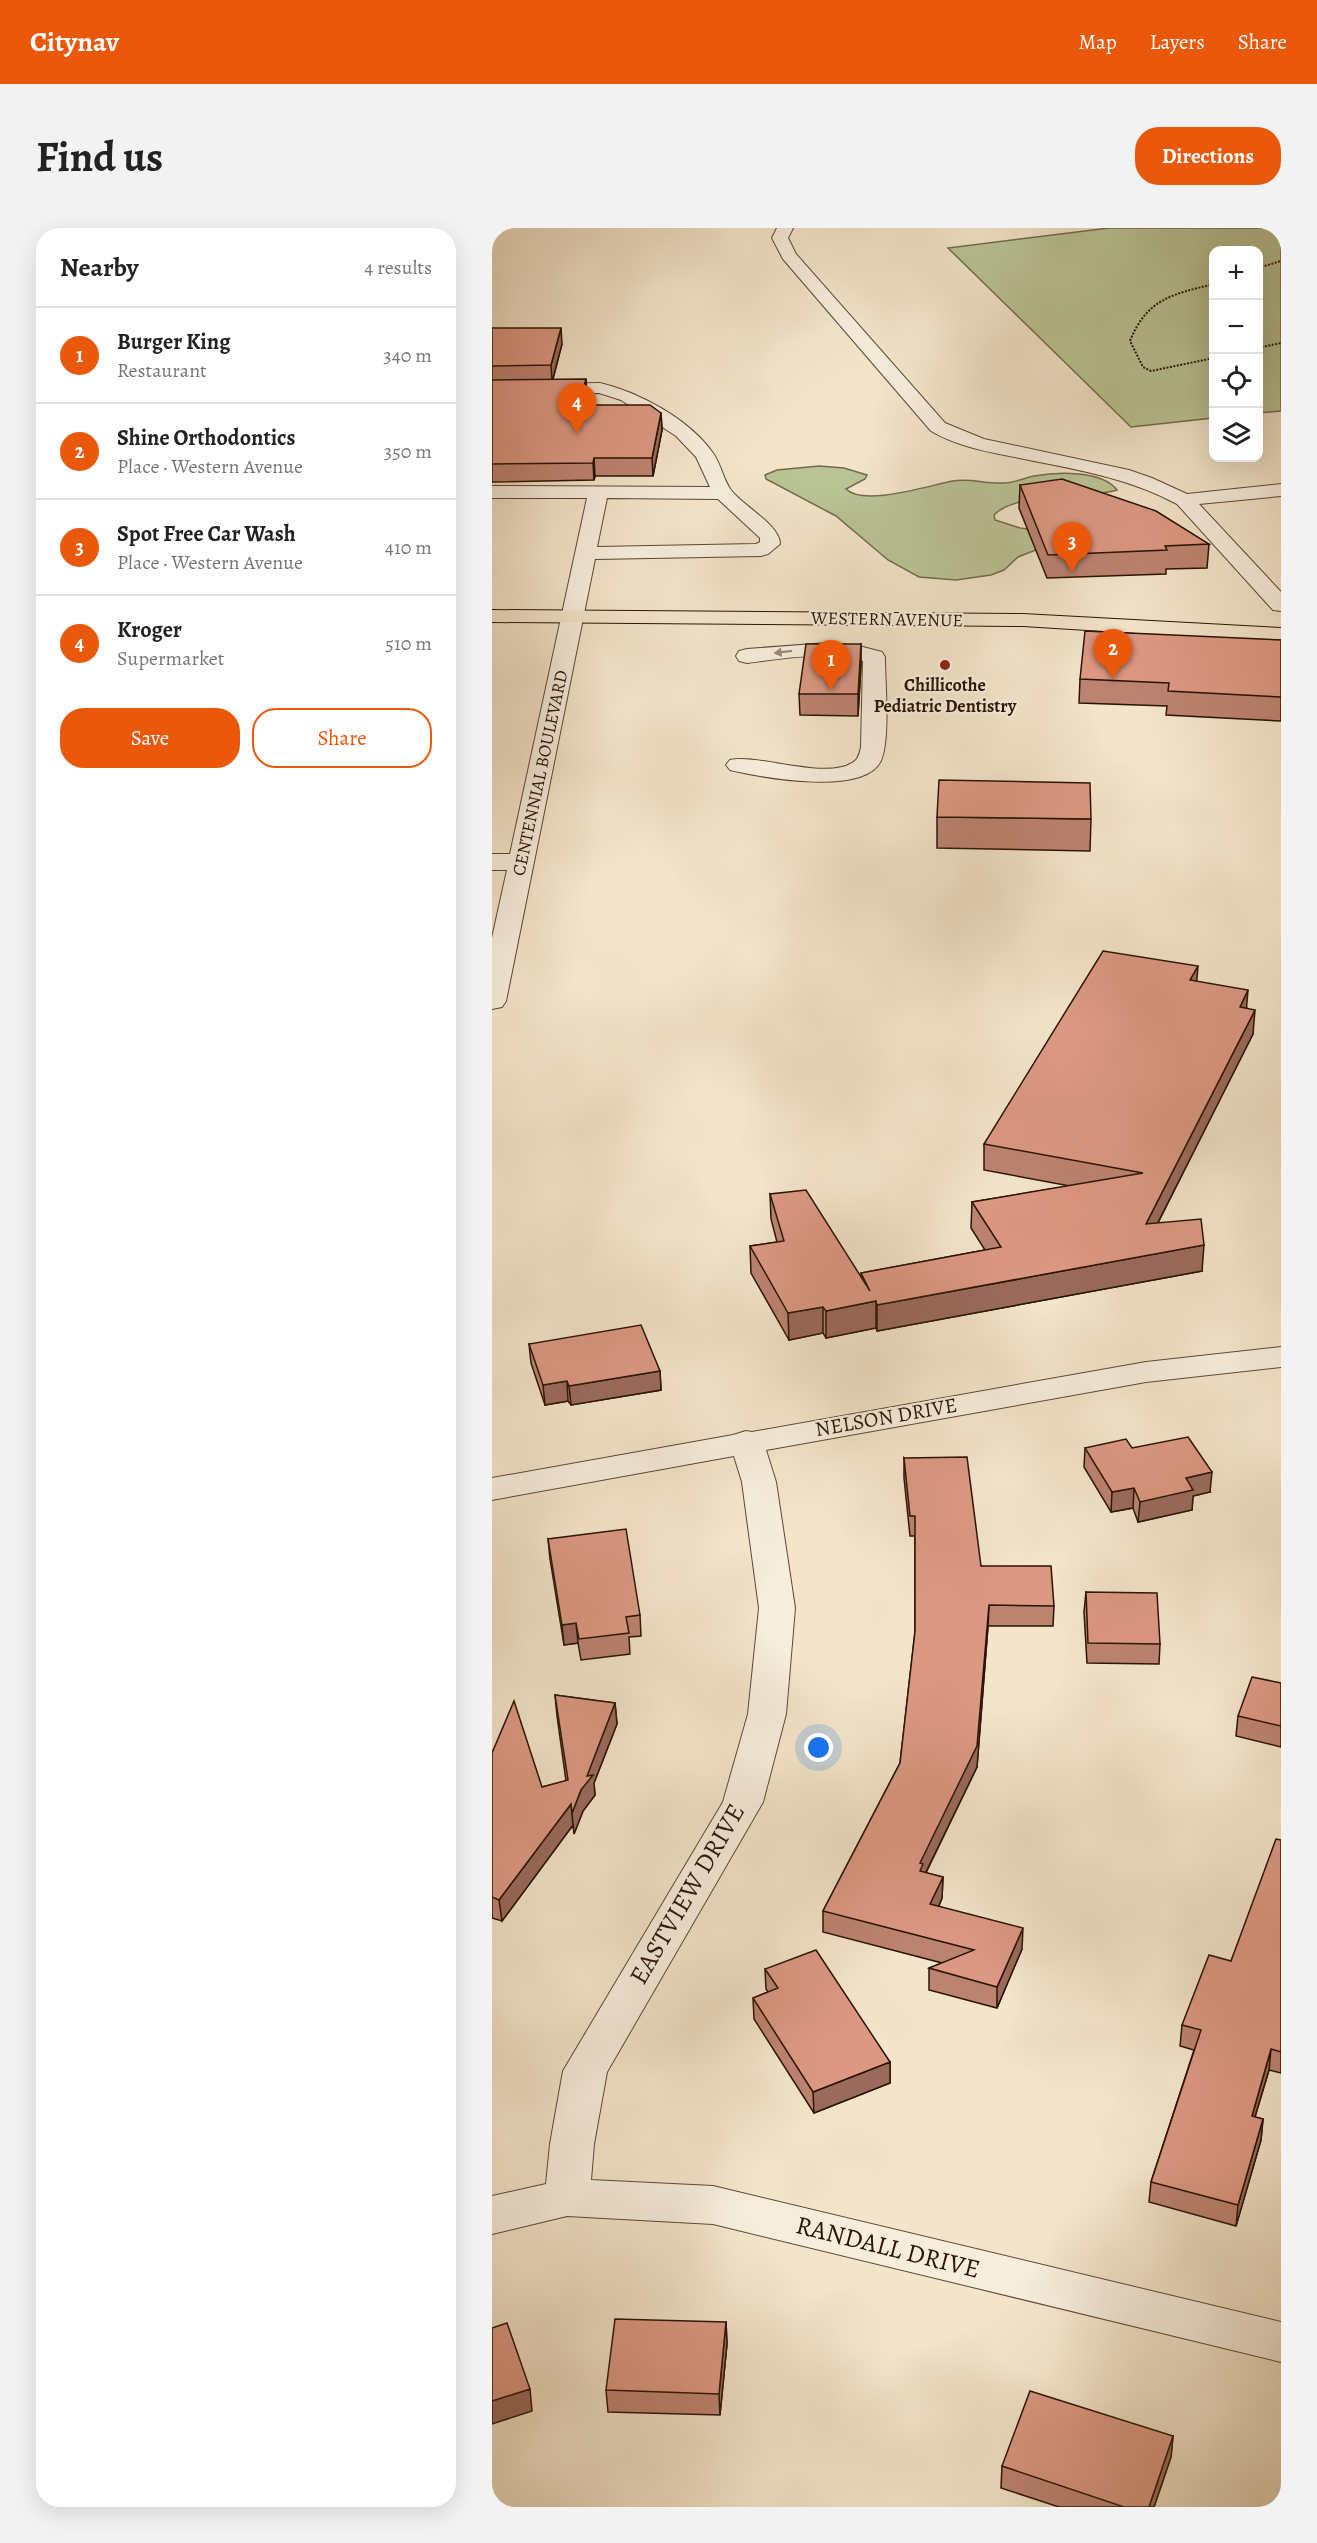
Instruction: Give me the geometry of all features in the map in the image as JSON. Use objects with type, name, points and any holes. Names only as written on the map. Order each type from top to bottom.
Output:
[{"type":"main road","name":"WESTERN AVENUE","points":[[492,616],[1023,620],[1281,635]]},
{"type":"street","points":[[785,228],[780,238],[789,256],[938,428],[964,441],[1136,480],[1166,489],[1184,500],[1281,605]]},
{"type":"street","points":[[492,390],[600,388],[627,396],[683,432],[705,454],[723,493],[770,537],[770,544],[761,550],[739,552],[586,553]]},
{"type":"street","points":[[1184,500],[1281,490]]},
{"type":"street","points":[[492,492],[723,493]]},
{"type":"street","name":"CENTENNIAL BOULEVARD","points":[[492,1001],[598,493]]},
{"type":"street","points":[[738,765],[773,759],[835,759],[873,747],[874,657],[854,651],[793,651],[747,656]]},
{"type":"street","points":[[492,862],[520,862]]},
{"type":"street","name":"NELSON DRIVE","points":[[492,1489],[1146,1372],[1281,1358]]},
{"type":"street","name":"EASTVIEW DRIVE","points":[[567,2197],[572,2144],[585,2071],[743,1802],[767,1714],[777,1608],[759,1482],[746,1442]]},
{"type":"street","name":"RANDALL DRIVE","points":[[492,2215],[567,2197],[713,2205],[1281,2342]]},
{"type":"path","points":[[1263,266],[1281,261]]},
{"type":"path","points":[[1209,285],[1181,291],[1162,300],[1135,325],[1130,341],[1143,367],[1152,371],[1209,359]]},
{"type":"path","points":[[1263,347],[1281,343]]},
{"type":"green space","points":[[1109,228],[1281,228],[1281,411],[1263,413],[1263,246],[1209,246],[1209,418],[1131,427],[948,248]]},
{"type":"green space","points":[[819,466],[844,468],[867,475],[865,479],[846,489],[855,494],[867,496],[898,493],[959,480],[1007,483],[1034,476],[1066,473],[1101,479],[1110,483],[1117,490],[1088,495],[1035,499],[1005,507],[994,515],[995,520],[1020,528],[1051,532],[1046,546],[1018,557],[1004,570],[991,575],[956,580],[919,577],[888,560],[836,516],[766,479],[765,475],[777,470]]},
{"type":"building","points":[[492,328],[561,328],[551,365],[492,366]]},
{"type":"building","points":[[586,379],[579,405],[650,405],[661,413],[652,458],[594,458],[593,463],[492,464],[492,380]]},
{"type":"building","points":[[1062,479],[1156,511],[1209,544],[1165,546],[1167,550],[1048,555],[1020,485]]},
{"type":"building","points":[[1085,631],[1281,640],[1281,697],[1168,691],[1169,683],[1080,679]]},
{"type":"building","points":[[806,644],[861,644],[858,694],[799,694]]},
{"type":"building","points":[[939,780],[1090,783],[1091,819],[937,817]]},
{"type":"building","points":[[1103,951],[1198,966],[1190,980],[1248,990],[1240,1007],[1255,1010],[1146,1224],[1201,1219],[1204,1245],[877,1305],[876,1301],[826,1311],[823,1307],[788,1313],[750,1246],[784,1241],[770,1194],[806,1190],[870,1291],[861,1273],[1001,1247],[972,1202],[1143,1173],[984,1144]]},
{"type":"building","points":[[641,1325],[660,1371],[569,1386],[567,1381],[543,1385],[529,1344]]},
{"type":"building","points":[[1188,1437],[1212,1472],[1186,1478],[1193,1490],[1140,1502],[1134,1488],[1112,1492],[1085,1448],[1126,1439],[1132,1448]]},
{"type":"building","points":[[967,1457],[981,1566],[1051,1566],[1054,1606],[989,1605],[977,1746],[920,1863],[923,1864],[920,1871],[943,1877],[930,1904],[1023,1928],[997,1987],[929,1968],[974,1950],[823,1911],[900,1763],[915,1631],[915,1516],[910,1516],[904,1458]]},
{"type":"building","points":[[626,1529],[640,1615],[626,1617],[629,1633],[579,1639],[576,1623],[562,1625],[548,1539]]},
{"type":"building","points":[[1086,1592],[1157,1593],[1160,1644],[1088,1643]]},
{"type":"building","points":[[1252,1677],[1281,1683],[1281,1726],[1238,1716]]},
{"type":"building","points":[[555,1695],[615,1703],[587,1776],[593,1775],[581,1790],[572,1813],[571,1804],[499,1900],[492,1897],[492,1753],[514,1701],[542,1787],[568,1780]]},
{"type":"building","points":[[1276,1839],[1281,1840],[1281,2052],[1271,2049],[1252,2116],[1263,2119],[1238,2205],[1151,2182],[1201,2030],[1182,2025],[1209,1955],[1231,1961]]},
{"type":"building","points":[[816,1950],[890,2062],[813,2092],[753,1998],[778,1988],[765,1969]]},
{"type":"building","points":[[615,2319],[726,2322],[719,2394],[606,2390]]},
{"type":"building","points":[[507,2323],[530,2389],[492,2401],[492,2328]]},
{"type":"building","points":[[1030,2391],[1173,2436],[1149,2507],[1124,2507],[1002,2466]]},
{"type":"place","name":"Kroger","points":[[577,433]]},
{"type":"place","name":"Spot Free Car Wash","points":[[1072,572]]},
{"type":"place","name":"Chillicothe Pediatric Dentistry","points":[[945,665]]},
{"type":"place","name":"Shine Orthodontics","points":[[1113,679]]},
{"type":"place","name":"Burger King","points":[[831,690]]}]
